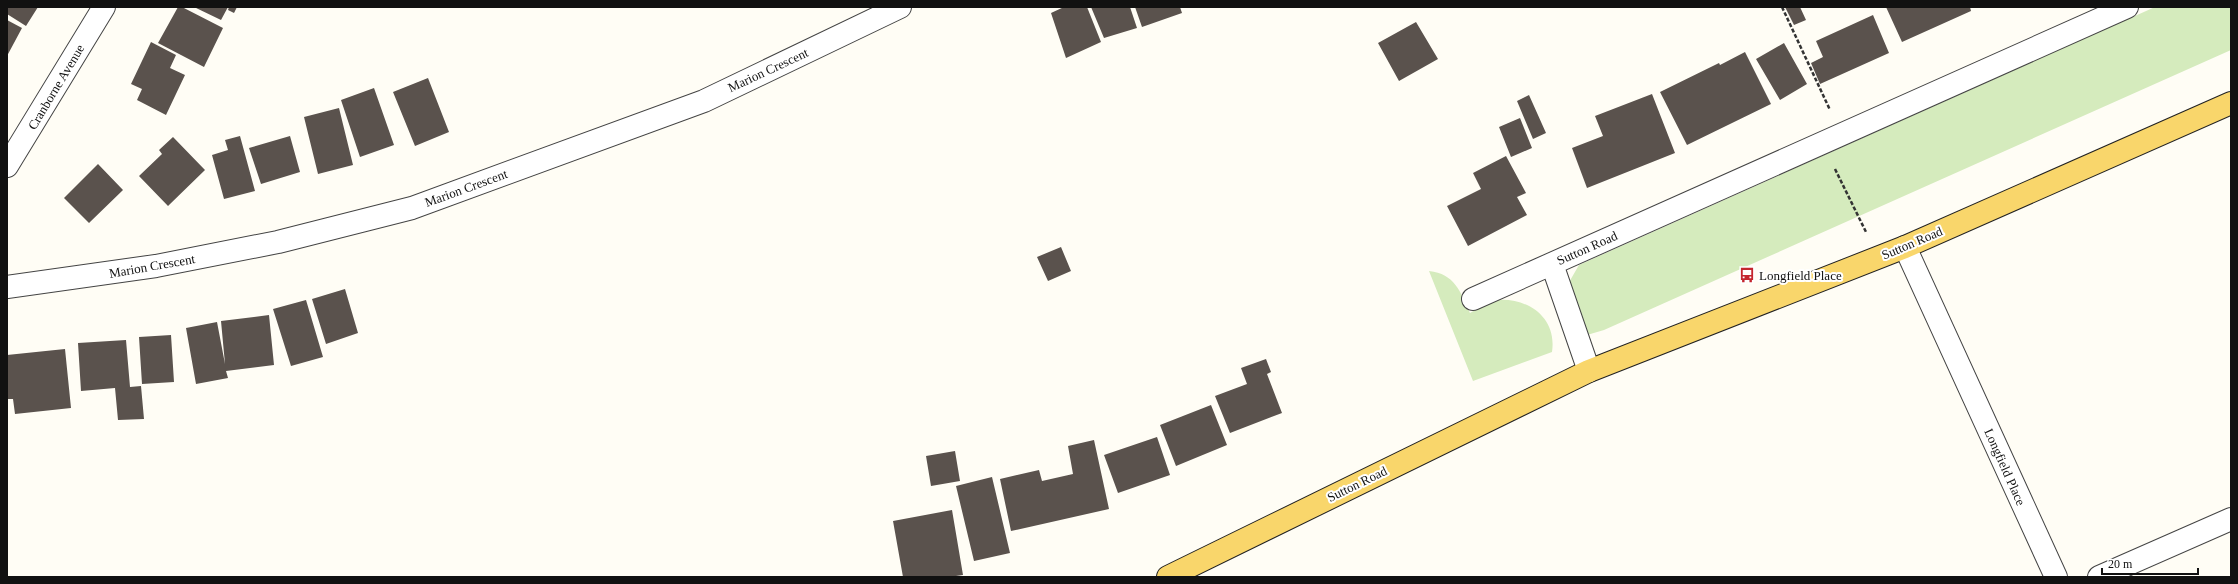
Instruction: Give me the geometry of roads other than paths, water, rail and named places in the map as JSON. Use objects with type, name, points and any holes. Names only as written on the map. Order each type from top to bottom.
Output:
[{"type":"main road","name":"Sutton Road","points":[[1168,577],[1589,371],[1906,247],[2231,103]]},
{"type":"street","name":"Cranborne Avenue","points":[[7,166],[104,7]]},
{"type":"street","name":"Marion Crescent","points":[[7,287],[156,266],[278,242],[412,208],[704,101],[900,7]]},
{"type":"street","name":"Sutton Road","points":[[1473,299],[2127,7]]},
{"type":"street","name":"Longfield Place","points":[[1906,247],[2056,577]]},
{"type":"street","name":"Sutton Road","points":[[1552,264],[1589,371]]},
{"type":"street","points":[[2099,577],[2231,519]]},
{"type":"place","name":"Longfield Place","points":[[1747,275]]}]
